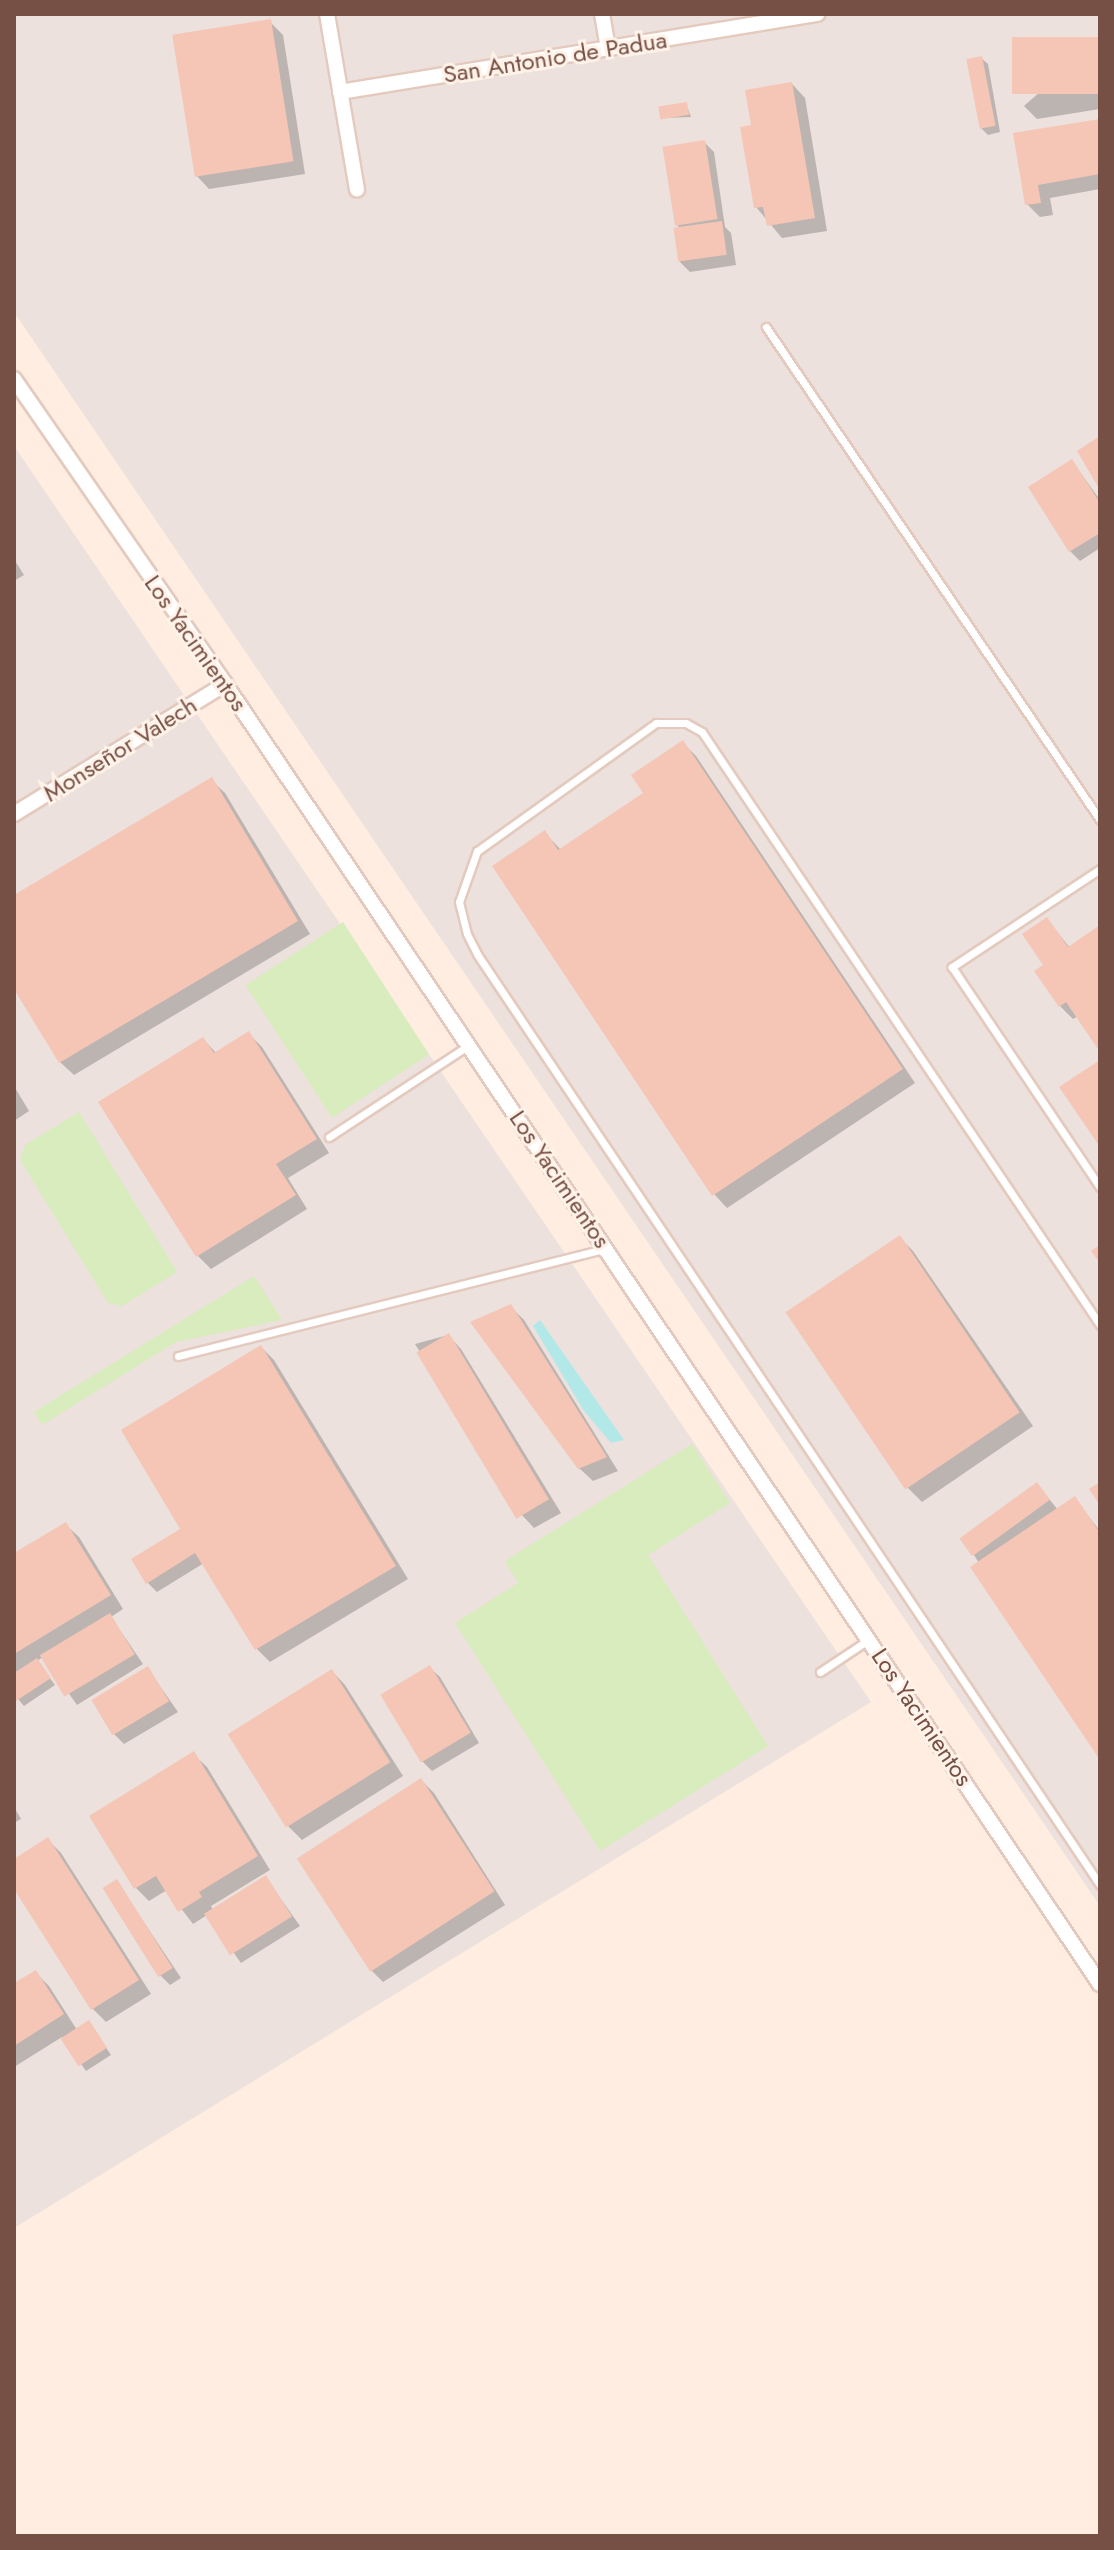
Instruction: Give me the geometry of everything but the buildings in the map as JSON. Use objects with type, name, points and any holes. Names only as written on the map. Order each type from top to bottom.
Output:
[{"type":"street","points":[[327,14],[357,189]]},
{"type":"street","points":[[602,14],[608,48]]},
{"type":"street","name":"San Antonio de Padua","points":[[340,92],[818,14]]},
{"type":"street","name":"Los Yacimientos","points":[[14,379],[225,684],[1100,1984]]},
{"type":"street","name":"Monseñor Valech","points":[[14,814],[225,684]]},
{"type":"lane","points":[[766,327],[1100,820]]},
{"type":"lane","points":[[1100,1325],[702,732],[686,723],[656,723],[477,851],[459,902],[467,934],[477,954],[1100,1885]]},
{"type":"lane","points":[[1100,869],[952,967],[1100,1187]]},
{"type":"lane","points":[[329,1137],[469,1045]]},
{"type":"lane","points":[[178,1356],[606,1249]]},
{"type":"lane","points":[[820,1672],[869,1639]]},
{"type":"shaded area","points":[[14,14],[1100,14],[1100,1906],[14,312]]},
{"type":"shaded area","points":[[14,446],[871,1702],[14,2228]]},
{"type":"green space","points":[[343,922],[429,1055],[332,1118],[246,985]]},
{"type":"green space","points":[[79,1112],[177,1272],[122,1306],[108,1303],[20,1160],[25,1145]]},
{"type":"green space","points":[[254,1276],[282,1320],[176,1342],[42,1425],[34,1412]]},
{"type":"green space","points":[[692,1444],[730,1503],[648,1555],[768,1746],[600,1851],[455,1623],[518,1583],[505,1561]]},
{"type":"water","points":[[540,1320],[624,1440],[611,1443],[584,1411],[533,1326]]}]
